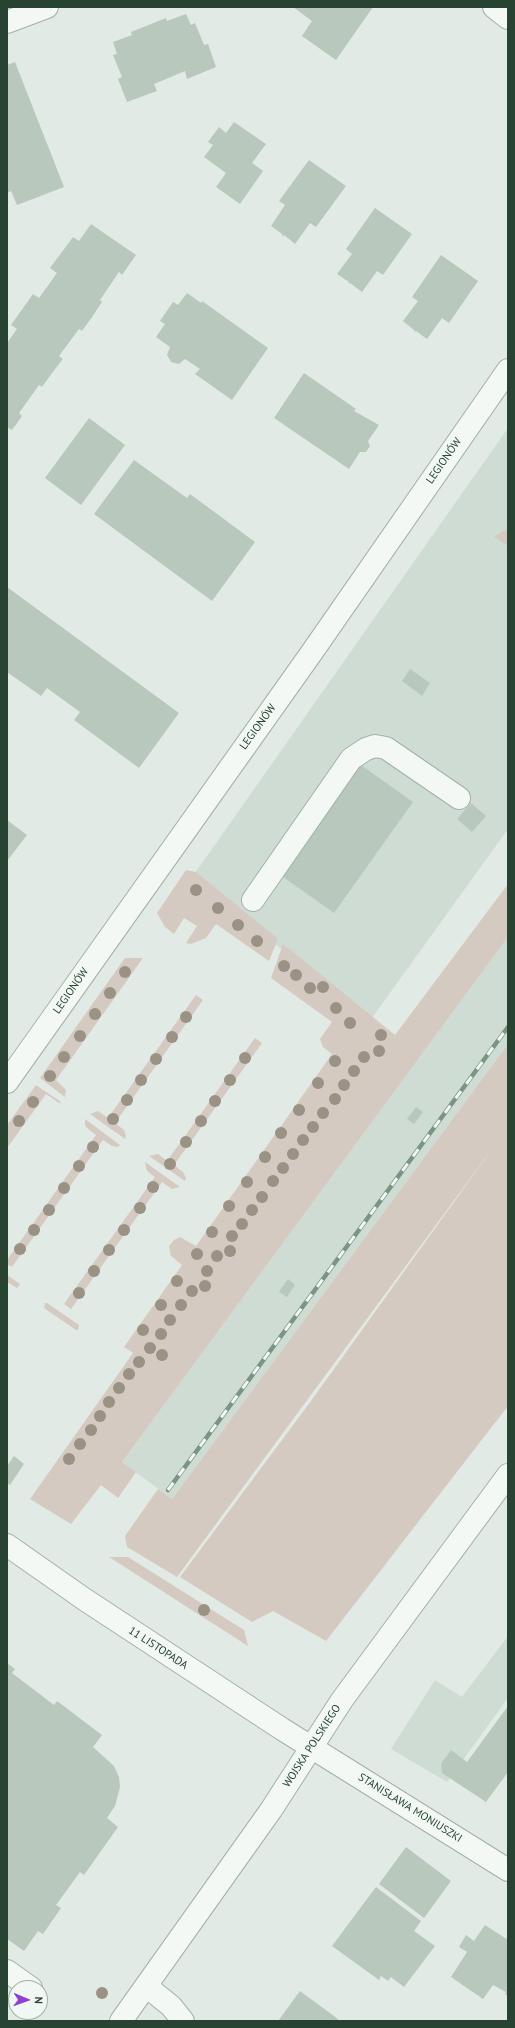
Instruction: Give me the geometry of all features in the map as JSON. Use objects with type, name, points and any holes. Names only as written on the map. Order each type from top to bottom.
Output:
[{"type":"street","points":[[7,22],[47,7]]},
{"type":"street","points":[[494,7],[508,18]]},
{"type":"street","name":"LEGIONÓW","points":[[7,1082],[314,648],[508,370]]},
{"type":"street","points":[[253,900],[351,759],[366,749],[375,746],[386,748],[459,798]]},
{"type":"street","name":"WOJSKA POLSKIEGO","points":[[121,2021],[264,1820],[342,1700],[508,1475]]},
{"type":"street","name":"11 LISTOPADA","points":[[7,1545],[84,1599],[282,1730],[312,1747]]},
{"type":"street","name":"STANISŁAWA MONIUSZKI","points":[[312,1747],[508,1870]]},
{"type":"street","points":[[7,1971],[20,1980]]},
{"type":"street","points":[[146,1986],[171,2006],[183,2021]]},
{"type":"shaded area","points":[[508,428],[508,829],[369,1022],[193,876]]},
{"type":"shaded area","points":[[508,530],[508,546],[494,537],[503,531]]},
{"type":"shaded area","points":[[186,870],[196,872],[278,939],[269,961],[216,924],[206,938],[191,944],[186,943],[197,926],[184,918],[174,934],[165,927],[157,913]]},
{"type":"shaded area","points":[[508,884],[508,937],[122,1462],[136,1472],[118,1498],[101,1485],[71,1524],[30,1499],[133,1353],[124,1347],[182,1265],[171,1256],[169,1246],[174,1240],[180,1237],[196,1246],[332,1054],[323,1047],[320,1039],[332,1022],[271,978],[283,944],[395,1035]]},
{"type":"shaded area","points":[[508,937],[508,1044],[172,1499],[122,1462]]},
{"type":"shaded area","points":[[125,958],[143,958],[56,1080],[66,1090],[65,1097],[40,1078]]},
{"type":"shaded area","points":[[196,995],[203,1000],[115,1123],[124,1130],[126,1136],[125,1139],[90,1114],[98,1111],[108,1118]]},
{"type":"shaded area","points":[[255,1038],[262,1043],[174,1165],[183,1172],[186,1178],[185,1181],[149,1156],[158,1154],[167,1161]]},
{"type":"shaded area","points":[[508,1044],[508,1406],[326,1641],[273,1611],[252,1622],[180,1577],[311,1401],[497,1142],[177,1577],[127,1547],[125,1536],[158,1489],[172,1499]]},
{"type":"shaded area","points":[[36,1085],[61,1102],[59,1103],[46,1094],[7,1148],[7,1125]]},
{"type":"shaded area","points":[[85,1119],[120,1145],[118,1147],[112,1146],[103,1140],[12,1267],[7,1264],[7,1260],[96,1135],[87,1128],[85,1125]]},
{"type":"shaded area","points":[[145,1162],[180,1187],[172,1189],[162,1182],[71,1309],[64,1304],[155,1177],[147,1171]]},
{"type":"shaded area","points":[[7,1275],[20,1284],[17,1288],[7,1282]]},
{"type":"shaded area","points":[[45,1303],[79,1325],[78,1330],[44,1308]]},
{"type":"shaded area","points":[[109,1557],[128,1557],[244,1630],[248,1646]]},
{"type":"shaded area","points":[[508,1636],[508,1698],[447,1782],[391,1749],[435,1680],[462,1697]]},
{"type":"building","points":[[293,7],[373,7],[336,60],[302,36],[312,21]]},
{"type":"building","points":[[186,14],[191,25],[195,23],[204,45],[208,44],[216,67],[187,79],[185,71],[154,84],[157,91],[127,102],[118,79],[122,77],[113,55],[117,54],[113,42],[132,35],[131,32],[166,18],[167,21]]},
{"type":"building","points":[[15,62],[64,187],[17,205],[11,191],[7,193],[7,65]]},
{"type":"building","points":[[234,122],[266,144],[252,163],[263,171],[240,204],[216,187],[226,173],[204,157],[213,145],[208,142],[219,127],[226,133]]},
{"type":"building","points":[[309,160],[346,186],[316,227],[310,223],[295,244],[284,235],[283,237],[282,234],[271,226],[285,205],[279,201]]},
{"type":"building","points":[[375,208],[412,234],[383,275],[377,271],[362,292],[350,283],[348,284],[349,282],[337,274],[352,254],[346,249]]},
{"type":"building","points":[[91,224],[136,255],[122,275],[119,272],[100,300],[102,302],[82,331],[79,329],[59,356],[63,359],[42,387],[39,385],[19,413],[22,416],[12,430],[7,427],[7,343],[17,329],[11,325],[33,294],[39,298],[57,273],[50,268],[73,237],[79,241]]},
{"type":"building","points":[[441,255],[478,281],[449,323],[442,318],[427,339],[416,331],[415,332],[403,321],[418,301],[412,297]]},
{"type":"building","points":[[187,293],[201,303],[202,301],[268,348],[232,400],[195,374],[200,369],[185,359],[179,364],[171,362],[167,355],[170,347],[156,337],[165,324],[160,321],[173,302],[178,305]]},
{"type":"building","points":[[304,373],[356,409],[354,411],[379,425],[368,441],[370,446],[366,452],[360,452],[349,469],[274,418]]},
{"type":"building","points":[[89,418],[125,445],[81,505],[45,478]]},
{"type":"building","points":[[134,460],[187,498],[190,494],[255,542],[212,601],[94,514]]},
{"type":"building","points":[[7,587],[179,713],[139,768],[74,720],[80,712],[47,688],[41,696],[7,672]]},
{"type":"building","points":[[410,669],[430,683],[422,696],[402,681]]},
{"type":"building","points":[[358,763],[413,802],[334,913],[279,874]]},
{"type":"building","points":[[471,803],[486,816],[472,832],[457,819]]},
{"type":"building","points":[[7,820],[27,835],[7,861]]},
{"type":"building","points":[[416,1107],[423,1112],[414,1124],[407,1119]]},
{"type":"building","points":[[288,1279],[295,1285],[287,1297],[279,1292]]},
{"type":"building","points":[[14,1456],[24,1464],[10,1485],[7,1483],[7,1466]]},
{"type":"building","points":[[7,1663],[15,1669],[12,1673],[54,1705],[57,1701],[102,1735],[93,1747],[114,1766],[119,1777],[120,1787],[115,1806],[107,1818],[118,1827],[84,1875],[80,1872],[56,1905],[61,1908],[43,1934],[38,1931],[24,1951],[7,1939]]},
{"type":"building","points":[[508,1706],[508,1772],[486,1802],[442,1773],[441,1764],[451,1750],[467,1762]]},
{"type":"building","points":[[406,1847],[451,1881],[424,1918],[379,1884]]},
{"type":"building","points":[[376,1887],[421,1921],[414,1931],[435,1946],[404,1987],[391,1977],[388,1981],[381,1976],[379,1980],[332,1946]]},
{"type":"building","points":[[485,1925],[508,1940],[508,1996],[505,1994],[506,1992],[493,1985],[483,1999],[451,1977],[467,1952],[459,1947],[466,1935],[474,1941]]},
{"type":"building","points":[[300,1991],[338,2019],[337,2021],[278,2021]]},
{"type":"railway","points":[[168,1490],[508,1027]]}]
